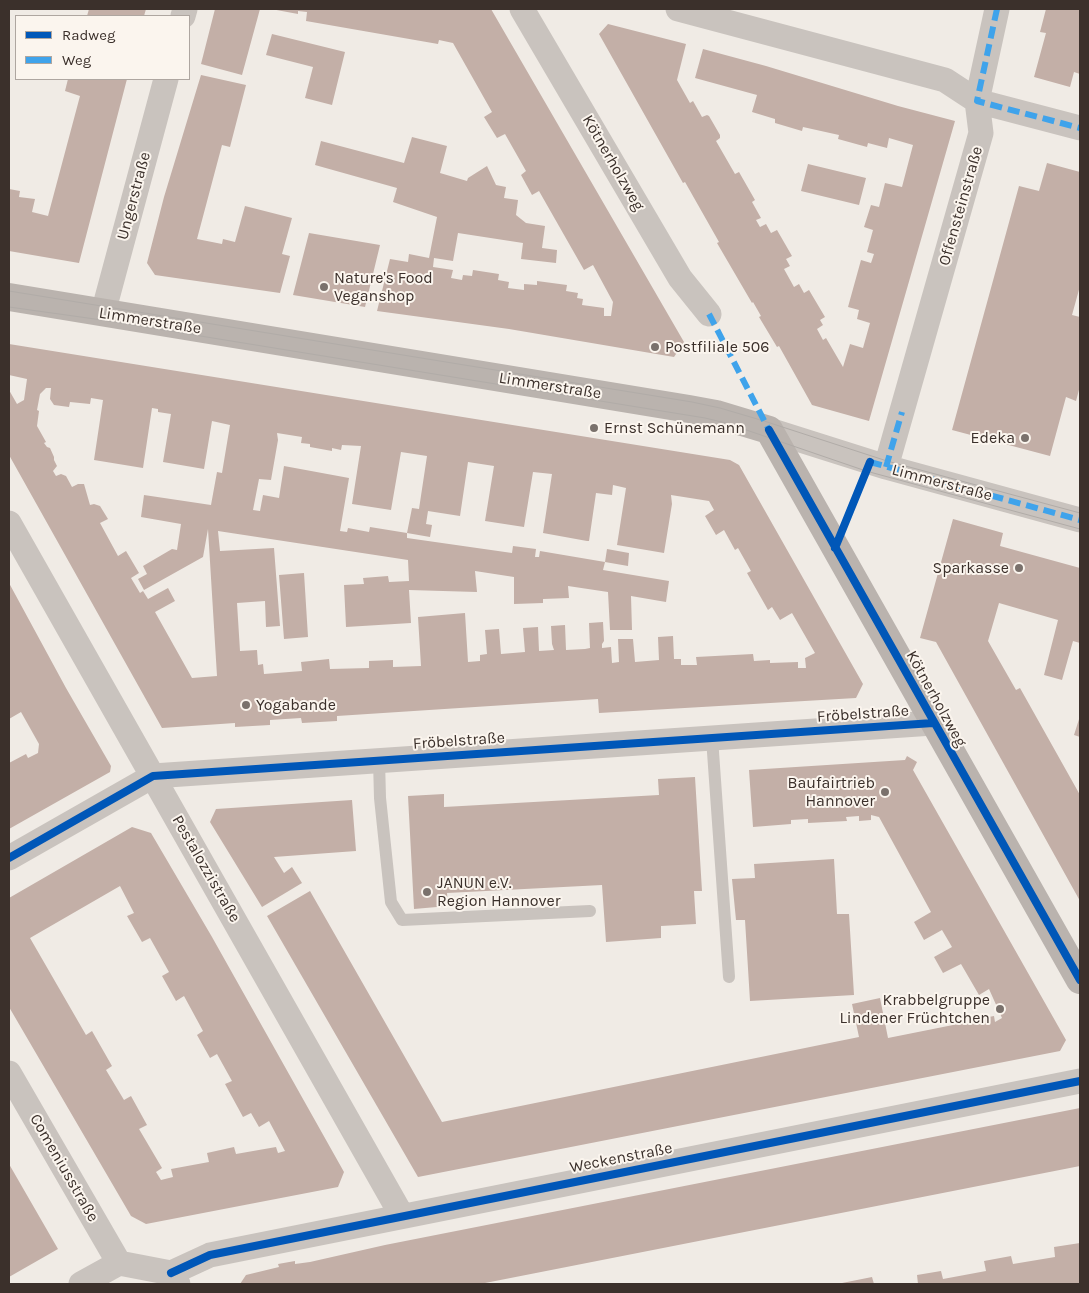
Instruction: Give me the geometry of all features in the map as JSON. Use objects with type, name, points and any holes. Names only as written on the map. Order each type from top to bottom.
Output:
[{"type":"street","name":"Kötnerholzweg","points":[[522,9],[680,278],[709,314]]},
{"type":"street","points":[[678,9],[945,80],[977,101],[1080,128]]},
{"type":"street","name":"Offensteinstraße","points":[[878,465],[902,412],[981,133],[977,101],[997,9]]},
{"type":"street","name":"Ungerstraße","points":[[103,313],[166,80]]},
{"type":"street","name":"Limmerstraße","points":[[9,297],[689,408],[716,414],[878,465],[1080,519]]},
{"type":"street","name":"Kötnerholzweg","points":[[769,430],[1080,980]]},
{"type":"street","name":"Pestalozzistraße","points":[[9,523],[402,1216]]},
{"type":"street","name":"Fröbelstraße","points":[[9,858],[153,776],[934,723]]},
{"type":"street","name":"Comeniusstraße","points":[[9,1073],[119,1262]]},
{"type":"street","name":"Weckenstraße","points":[[174,1278],[210,1254],[1080,1081]]},
{"type":"street","points":[[81,1284],[119,1262],[174,1278]]},
{"type":"lane","points":[[712,738],[729,911],[729,977]]},
{"type":"lane","points":[[379,760],[380,798],[391,902],[402,920],[590,911]]},
{"type":"building","points":[[89,9],[146,9],[144,15],[87,15]]},
{"type":"building","points":[[215,9],[260,9],[242,75],[201,64]]},
{"type":"building","points":[[271,9],[491,9],[684,342],[674,357],[509,329],[377,311],[390,259],[408,262],[409,254],[429,258],[437,217],[393,202],[397,188],[315,165],[321,141],[404,163],[412,137],[447,146],[440,173],[467,181],[468,178],[487,166],[496,185],[506,187],[504,198],[518,200],[516,215],[526,223],[545,226],[542,248],[557,250],[556,263],[521,259],[523,243],[458,233],[453,261],[434,258],[433,267],[453,270],[451,278],[462,280],[463,275],[472,276],[473,270],[499,274],[498,280],[509,282],[508,288],[524,290],[524,284],[537,285],[537,281],[567,285],[566,291],[578,293],[577,298],[583,299],[582,305],[604,308],[604,316],[611,316],[613,302],[593,265],[584,270],[539,191],[532,195],[521,175],[526,171],[505,134],[497,138],[484,117],[492,112],[453,43],[439,40],[438,44],[306,21],[307,12],[298,11],[298,14]]},
{"type":"building","points":[[1046,9],[1080,9],[1080,74],[1074,72],[1070,87],[1034,77],[1046,33],[1040,32]]},
{"type":"building","points":[[608,24],[686,44],[677,80],[690,103],[693,101],[702,117],[709,116],[720,135],[720,138],[716,141],[735,174],[739,172],[755,200],[752,202],[761,218],[756,220],[760,227],[766,224],[771,233],[777,230],[792,256],[786,259],[790,266],[784,269],[794,287],[799,284],[804,293],[809,290],[825,317],[820,320],[823,325],[817,329],[823,340],[826,338],[843,367],[850,344],[863,348],[870,323],[857,319],[859,310],[848,307],[861,260],[871,263],[874,254],[867,252],[873,230],[864,227],[871,205],[879,207],[885,183],[902,187],[913,145],[889,138],[887,148],[868,143],[867,147],[838,139],[839,135],[803,127],[802,131],[775,123],[775,119],[752,112],[757,95],[695,78],[703,49],[955,121],[869,421],[812,405],[779,346],[777,347],[759,317],[761,316],[717,243],[719,242],[685,182],[683,183],[599,34]]},
{"type":"building","points":[[272,34],[345,52],[332,105],[305,98],[313,67],[266,55]]},
{"type":"building","points":[[201,75],[246,85],[230,147],[222,145],[197,239],[222,244],[223,239],[235,242],[245,206],[292,218],[282,254],[290,256],[280,293],[155,275],[147,263],[164,197]]},
{"type":"building","points":[[68,80],[127,80],[79,263],[9,251],[9,189],[20,191],[19,197],[35,199],[32,212],[48,216],[80,96],[65,91]]},
{"type":"building","points":[[1047,163],[1080,172],[1080,286],[1072,315],[1080,317],[1080,386],[1076,401],[1066,397],[1050,456],[952,430],[1019,186],[1039,191]]},
{"type":"building","points":[[808,164],[866,178],[859,205],[801,191]]},
{"type":"building","points":[[309,233],[380,245],[365,307],[293,295]]},
{"type":"building","points":[[9,344],[730,460],[739,465],[863,684],[856,698],[599,713],[598,699],[337,716],[337,721],[302,723],[301,718],[270,720],[270,725],[235,727],[235,723],[162,728],[9,455],[9,390],[17,404],[24,400],[27,379],[9,375]],"holes":[[[46,388],[51,388],[50,399],[54,405],[69,407],[70,402],[90,404],[91,398],[103,400],[94,460],[143,468],[152,408],[158,409],[158,412],[171,414],[163,462],[204,469],[212,421],[230,425],[222,473],[217,472],[211,505],[144,495],[141,517],[181,524],[177,550],[172,549],[143,566],[147,574],[138,579],[144,590],[203,557],[208,529],[217,676],[192,678],[155,612],[175,601],[168,588],[148,599],[143,591],[140,593],[131,578],[139,573],[126,551],[118,556],[100,523],[108,519],[100,506],[90,505],[84,484],[72,487],[66,476],[61,474],[56,476],[53,471],[57,466],[54,457],[50,448],[44,443],[46,442],[37,426],[40,394]],[[277,433],[302,437],[301,443],[310,444],[310,447],[332,451],[332,448],[341,450],[342,445],[361,446],[352,504],[391,510],[401,452],[427,456],[419,509],[412,508],[407,533],[370,527],[369,532],[348,528],[347,532],[340,531],[349,478],[284,466],[279,498],[263,495],[260,511],[253,510],[259,479],[271,480],[278,440]],[[468,462],[494,466],[485,521],[524,527],[533,472],[552,474],[543,533],[587,541],[589,541],[596,493],[612,495],[613,485],[626,488],[617,545],[664,553],[672,504],[671,495],[709,501],[714,510],[705,516],[716,535],[724,530],[735,550],[738,548],[751,571],[747,573],[768,610],[772,607],[780,620],[792,613],[815,653],[805,658],[806,668],[798,668],[798,662],[770,663],[770,660],[754,661],[753,654],[696,657],[697,665],[681,665],[681,659],[674,659],[673,636],[658,637],[659,660],[635,662],[633,639],[618,639],[619,662],[612,663],[611,647],[602,648],[604,641],[603,622],[589,623],[590,648],[585,649],[566,650],[565,625],[551,626],[554,650],[539,651],[538,627],[523,628],[525,652],[501,654],[499,629],[485,630],[487,654],[480,655],[480,661],[468,662],[465,613],[418,617],[421,666],[393,667],[393,660],[369,661],[369,668],[330,669],[329,659],[301,662],[302,671],[264,674],[263,664],[258,665],[257,650],[240,651],[237,603],[265,601],[266,627],[280,626],[274,548],[220,551],[218,531],[408,560],[409,581],[389,582],[388,576],[363,578],[364,584],[344,585],[346,627],[411,623],[409,590],[477,592],[475,571],[514,577],[514,604],[543,603],[543,599],[569,598],[568,586],[608,592],[610,630],[632,630],[631,596],[666,602],[669,581],[603,570],[605,562],[540,551],[539,557],[535,557],[536,549],[513,546],[512,553],[407,538],[407,533],[430,537],[432,525],[426,524],[428,511],[460,516]]]},
{"type":"building","points":[[953,519],[1003,533],[1000,546],[1080,568],[1080,643],[1073,641],[1062,680],[1044,675],[1058,620],[999,603],[988,641],[1016,690],[1020,688],[1080,795],[1080,901],[936,642],[920,638]]},
{"type":"building","points":[[607,549],[629,553],[628,566],[605,562]]},
{"type":"building","points":[[304,573],[308,637],[284,639],[279,575]]},
{"type":"building","points":[[9,583],[111,766],[110,772],[9,829],[9,763],[26,754],[28,758],[38,753],[39,744],[21,712],[9,719]]},
{"type":"building","points":[[1080,716],[1080,737],[1074,735]]},
{"type":"building","points":[[907,756],[917,762],[913,770],[1066,1040],[1060,1051],[418,1177],[267,916],[310,891],[442,1122],[859,1037],[852,1004],[880,998],[888,1038],[963,1023],[964,1025],[979,1022],[978,1019],[994,1016],[995,1022],[1002,1018],[989,989],[979,995],[961,964],[943,973],[934,957],[952,947],[942,930],[924,940],[914,922],[931,912],[879,817],[871,815],[871,820],[859,821],[859,816],[846,817],[847,821],[808,823],[808,819],[791,820],[791,824],[753,827],[749,770],[905,760]]},
{"type":"building","points":[[695,777],[702,891],[694,891],[696,924],[661,926],[661,938],[606,942],[602,885],[447,893],[448,906],[414,909],[408,796],[444,794],[444,807],[659,795],[658,779]]},
{"type":"building","points":[[352,800],[356,851],[274,857],[284,873],[292,867],[302,883],[262,907],[210,822],[216,809]]},
{"type":"building","points":[[132,827],[151,833],[212,937],[344,1172],[338,1187],[146,1224],[131,1216],[9,1007],[9,898]],"holes":[[[120,886],[134,913],[127,916],[142,942],[150,938],[169,972],[162,976],[176,1001],[184,996],[203,1031],[197,1035],[210,1058],[217,1054],[232,1081],[225,1084],[243,1117],[251,1113],[259,1127],[269,1121],[285,1151],[278,1153],[276,1147],[236,1154],[234,1147],[207,1153],[209,1162],[171,1169],[173,1177],[161,1180],[156,1172],[162,1168],[139,1129],[147,1125],[131,1096],[124,1100],[106,1070],[112,1066],[92,1031],[86,1035],[30,938]]]},
{"type":"building","points":[[834,859],[837,914],[849,914],[854,995],[750,1001],[745,920],[736,920],[732,879],[755,878],[754,864]]},
{"type":"building","points":[[1080,1108],[1080,1166],[480,1284],[240,1284],[246,1275],[279,1267],[278,1264],[295,1261],[295,1264],[310,1262],[385,1245]]},
{"type":"building","points":[[9,1164],[58,1249],[9,1277]]},
{"type":"building","points":[[1080,1243],[1080,1284],[918,1284],[917,1275],[941,1271],[943,1279],[986,1271],[984,1261],[1011,1256],[1013,1264],[1055,1257],[1054,1247]]},
{"type":"building","points":[[872,1277],[874,1284],[842,1284],[842,1283]]},
{"type":"tram line","points":[[9,291],[692,402],[764,421],[887,461],[1080,513]]},
{"type":"tram line","points":[[9,307],[102,320],[705,418],[726,423],[866,471],[1080,529]]},
{"type":"marked path","points":[[997,9],[977,101],[1080,128]]},
{"type":"marked path","points":[[709,314],[769,430]]},
{"type":"marked path","points":[[886,467],[902,412]]},
{"type":"marked path","points":[[870,462],[1080,520]]},
{"type":"cycle path","points":[[769,430],[1080,980]]},
{"type":"cycle path","points":[[835,548],[870,462]]},
{"type":"cycle path","points":[[9,858],[153,776],[933,723]]},
{"type":"cycle path","points":[[171,1273],[210,1255],[1080,1081]]},
{"type":"place","name":"Nature's Food Veganshop","points":[[324,287]]},
{"type":"place","name":"Postfiliale 506","points":[[655,347]]},
{"type":"place","name":"Ernst Schünemann","points":[[594,428]]},
{"type":"place","name":"Edeka","points":[[1025,438]]},
{"type":"place","name":"Sparkasse","points":[[1019,568]]},
{"type":"place","name":"Yogabande","points":[[246,705]]},
{"type":"place","name":"Baufairtrieb Hannover","points":[[885,792]]},
{"type":"place","name":"JANUN e.V. Region Hannover","points":[[427,892]]},
{"type":"place","name":"Krabbelgruppe Lindener Früchtchen","points":[[1000,1009]]}]
